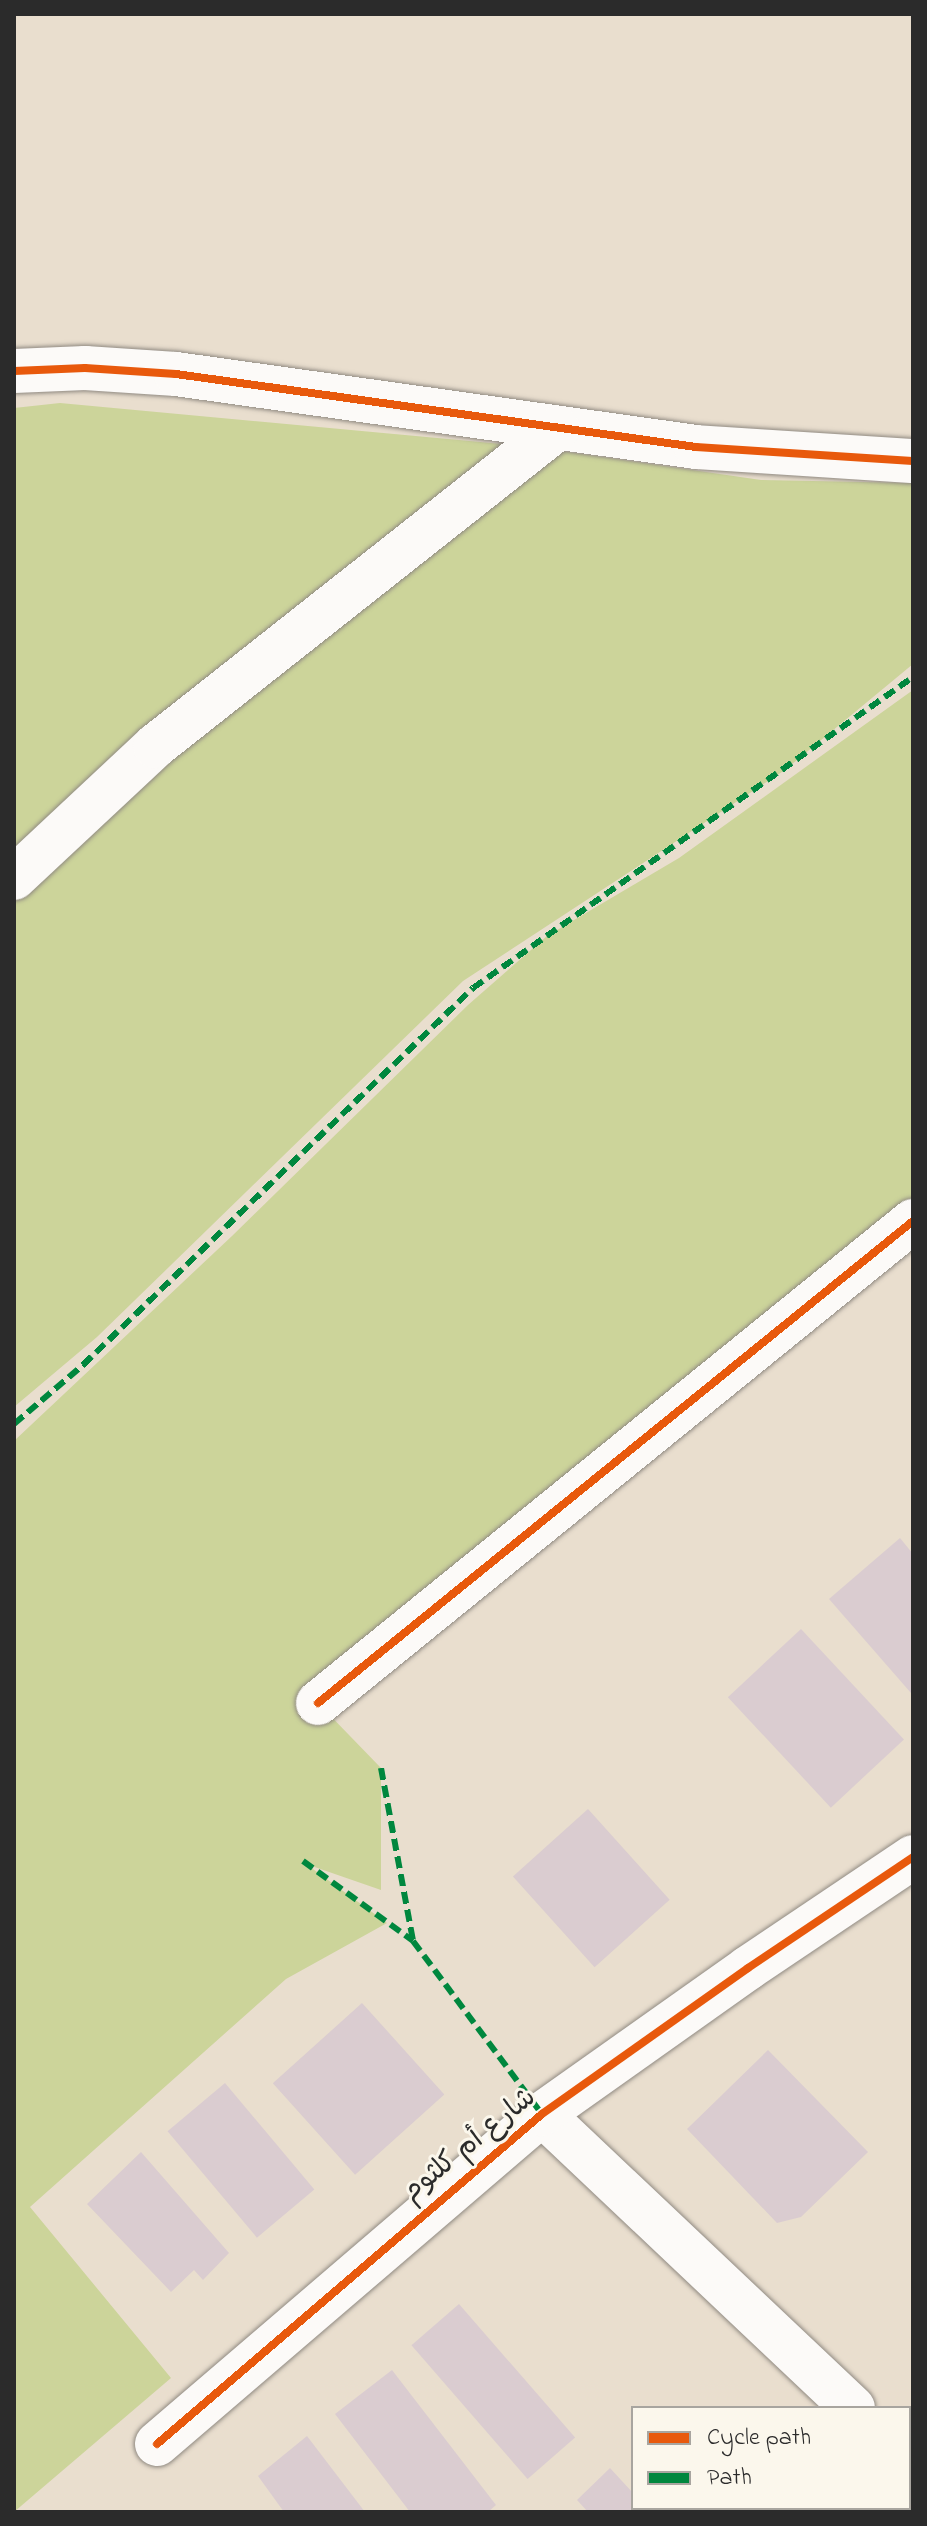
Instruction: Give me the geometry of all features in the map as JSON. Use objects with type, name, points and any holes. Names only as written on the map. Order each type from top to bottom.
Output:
[{"type":"street","points":[[14,371],[85,368],[176,374],[696,447],[913,461]]},
{"type":"street","points":[[14,878],[155,746],[558,428]]},
{"type":"street","points":[[318,1703],[913,1221]]},
{"type":"street","name":"شارع أم كلثوم","points":[[157,2444],[542,2114],[748,1968],[913,1857]]},
{"type":"street","points":[[542,2114],[851,2406]]},
{"type":"green space","points":[[60,403],[534,447],[761,480],[913,483],[913,664],[785,770],[463,981],[97,1337],[14,1407],[14,408]]},
{"type":"green space","points":[[913,690],[913,1203],[318,1703],[381,1768],[381,1890],[306,1864],[387,1923],[286,1979],[30,2207],[171,2378],[14,2512],[14,1441],[232,1236],[468,1005],[547,936],[679,858]]},
{"type":"building","points":[[900,1538],[913,1554],[911,1693],[829,1599]]},
{"type":"building","points":[[801,1629],[904,1739],[831,1808],[728,1697]]},
{"type":"building","points":[[588,1809],[670,1900],[595,1967],[513,1877]]},
{"type":"building","points":[[362,2003],[444,2094],[355,2175],[273,2083]]},
{"type":"building","points":[[768,2050],[868,2152],[801,2217],[777,2223],[687,2129]]},
{"type":"building","points":[[225,2083],[314,2189],[257,2238],[168,2131]]},
{"type":"building","points":[[141,2152],[229,2253],[203,2280],[194,2270],[171,2292],[87,2204]]},
{"type":"building","points":[[459,2304],[575,2438],[528,2479],[411,2345]]},
{"type":"building","points":[[392,2370],[496,2505],[488,2512],[410,2512],[335,2414]]},
{"type":"building","points":[[307,2436],[365,2512],[284,2512],[258,2476]]},
{"type":"building","points":[[610,2468],[631,2491],[631,2510],[651,2512],[588,2512],[577,2500]]},
{"type":"marked path","points":[[14,1424],[83,1365],[473,988],[913,677]]},
{"type":"marked path","points":[[381,1768],[413,1941],[542,2114]]},
{"type":"marked path","points":[[303,1861],[413,1941]]},
{"type":"cycle path","points":[[14,371],[85,368],[176,374],[696,447],[913,461]]},
{"type":"cycle path","points":[[318,1703],[913,1221]]},
{"type":"cycle path","points":[[157,2444],[542,2114],[748,1968],[913,1857]]}]
